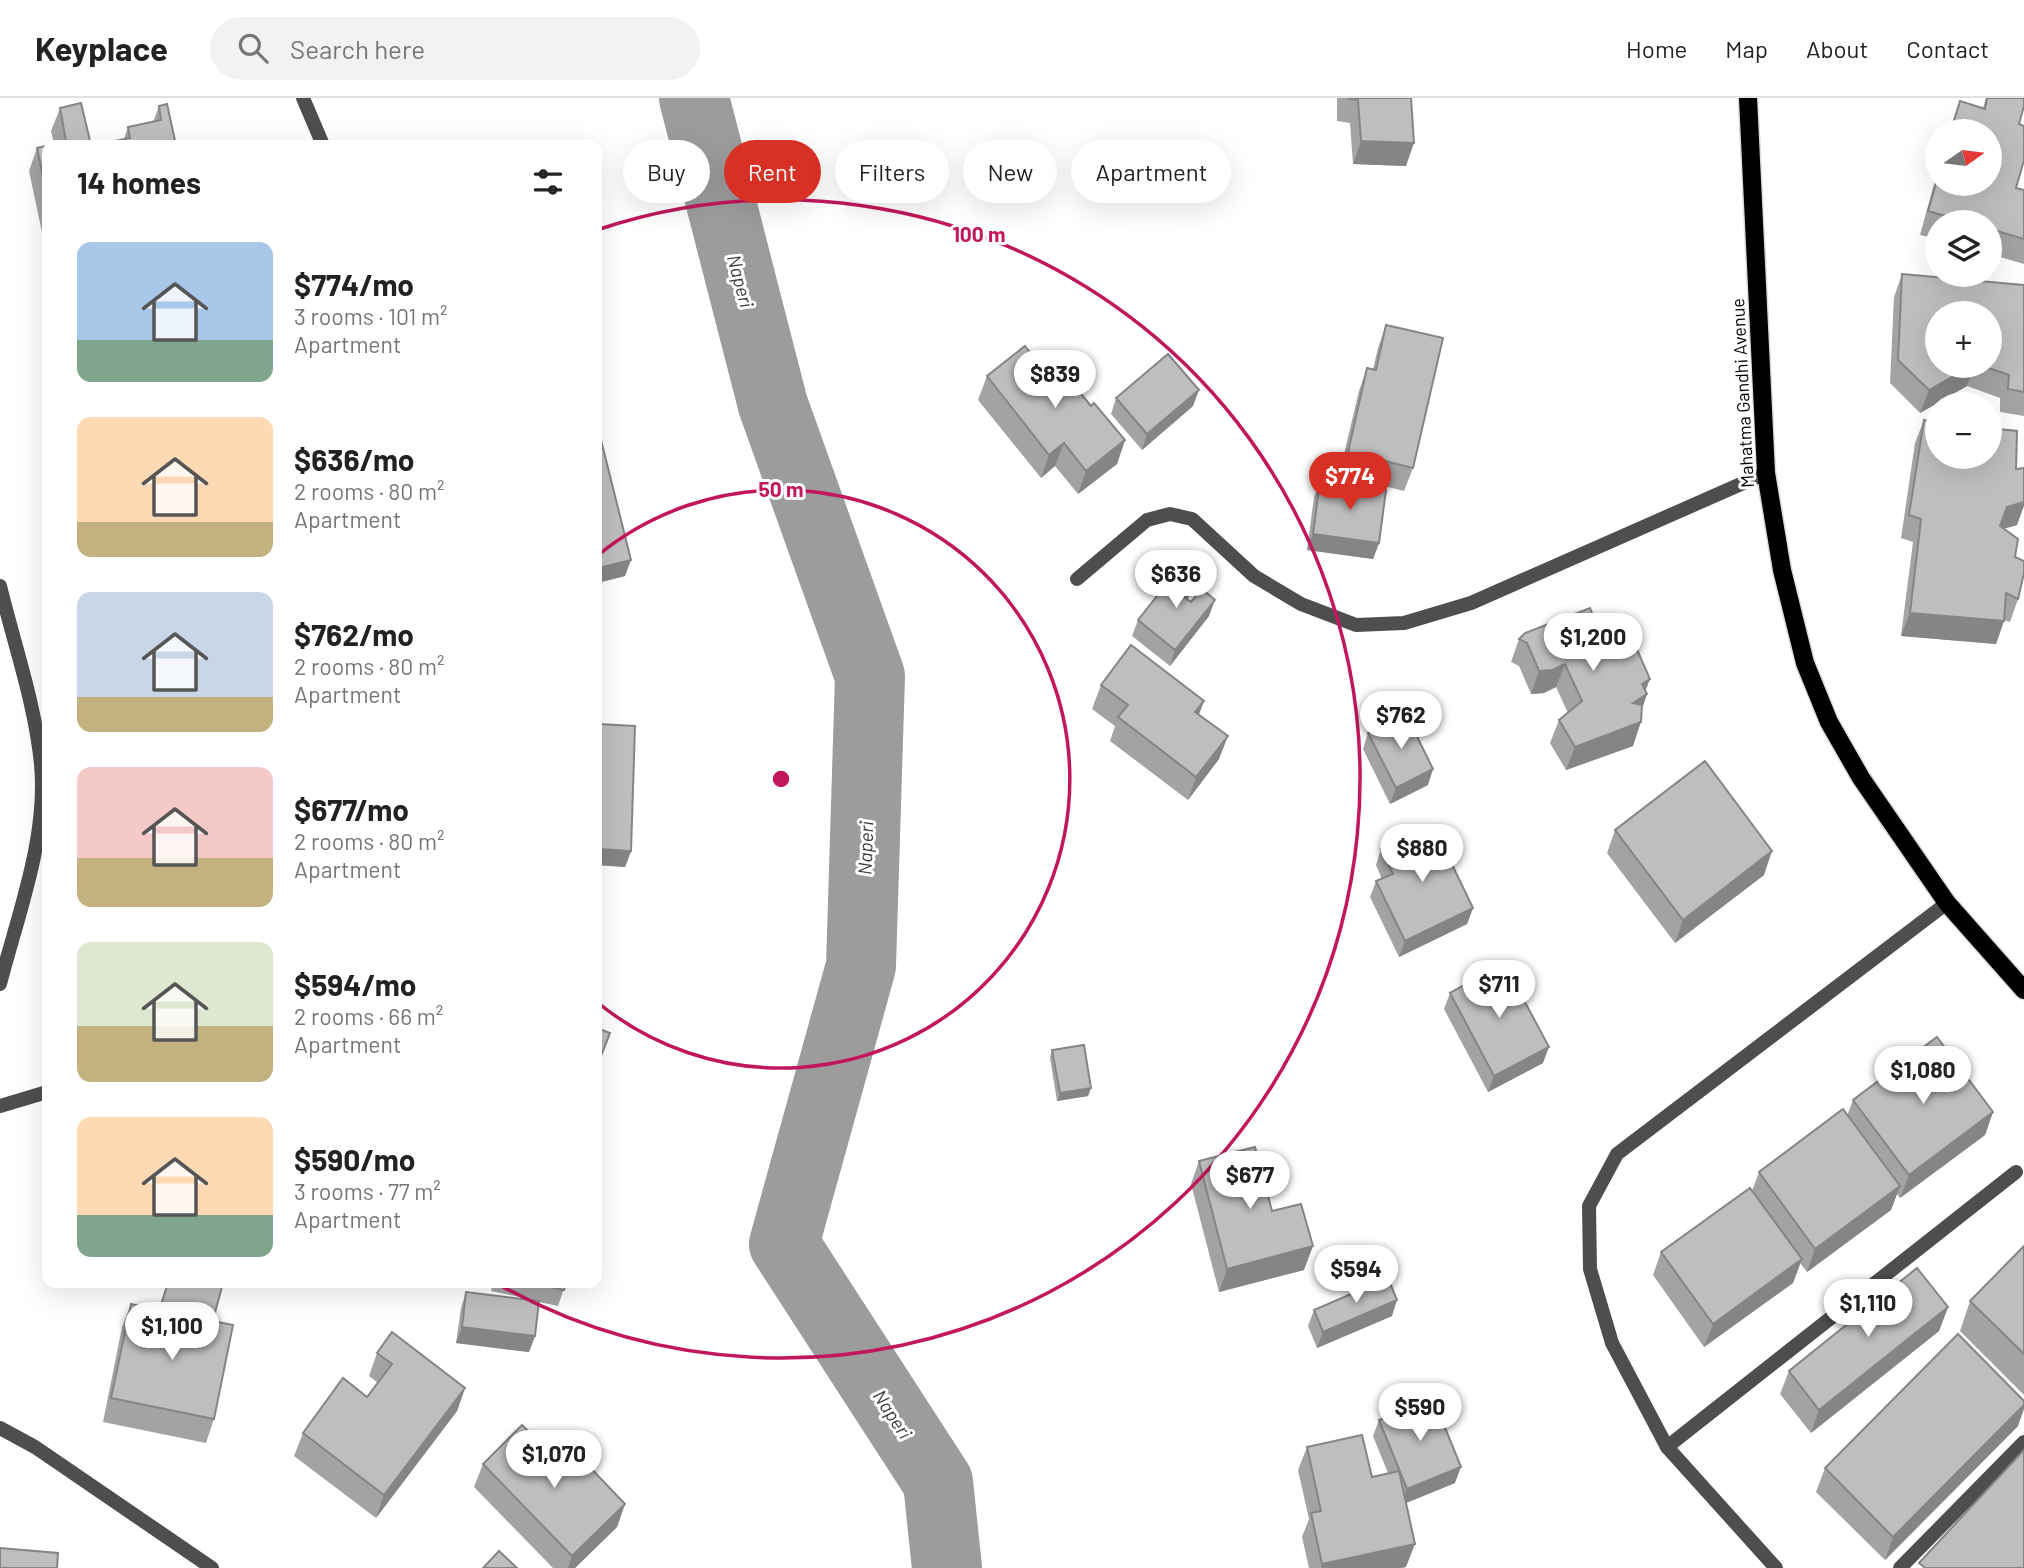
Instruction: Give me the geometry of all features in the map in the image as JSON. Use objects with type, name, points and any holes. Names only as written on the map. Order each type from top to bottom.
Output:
[{"type":"main road","name":"Mahatma Gandhi Avenue","points":[[1748,98],[1766,473],[1782,570],[1805,663],[1829,722],[1861,778],[1947,903],[2024,990]]},
{"type":"street","points":[[303,98],[321,140]]},
{"type":"street","points":[[1077,579],[1147,520],[1170,513],[1192,519],[1254,576],[1301,604],[1356,625],[1404,623],[1471,603],[1766,473]]},
{"type":"street","points":[[0,586],[29,699],[41,764],[40,814],[0,985]]},
{"type":"street","points":[[1776,1568],[1667,1447],[1612,1343],[1590,1269],[1589,1206],[1617,1154],[1947,903]]},
{"type":"street","points":[[0,1106],[42,1093]]},
{"type":"street","points":[[1667,1447],[2016,1172]]},
{"type":"street","points":[[0,1427],[46,1455],[212,1568]]},
{"type":"street","points":[[1900,1568],[2024,1442]]},
{"type":"building","points":[[1347,98],[1411,98],[1414,143],[1361,141],[1358,100]]},
{"type":"building","points":[[1987,98],[2024,98],[2019,124],[2024,126],[2024,160],[2016,188],[2024,190],[2024,239],[2002,233],[2002,210],[1928,210],[1932,196],[2002,196],[2002,119],[1955,119],[1960,101],[1985,109]]},
{"type":"building","points":[[81,103],[90,140],[66,140],[60,108]]},
{"type":"building","points":[[167,104],[175,140],[120,140],[130,138],[128,127],[161,120],[159,106]]},
{"type":"building","points":[[42,147],[42,171],[37,148]]},
{"type":"building","points":[[1902,274],[1925,276],[1925,287],[2002,287],[2002,283],[2024,285],[2024,392],[2008,389],[2009,375],[2002,373],[2002,301],[1925,301],[1925,378],[1950,378],[1929,390],[1898,360]]},
{"type":"building","points":[[1386,325],[1443,338],[1413,468],[1348,452],[1367,368],[1376,370]]},
{"type":"building","points":[[1025,346],[1053,381],[1064,373],[1091,406],[1094,403],[1125,440],[1086,471],[1064,443],[1049,455],[987,376]]},
{"type":"building","points":[[1168,354],[1199,390],[1147,434],[1116,398]]},
{"type":"building","points":[[1924,420],[1925,469],[2002,469],[2002,429],[2017,431],[2016,469],[2024,468],[2024,502],[2007,507],[2000,526],[2018,539],[2015,557],[2024,561],[2024,573],[2018,599],[2006,593],[2004,621],[1910,613],[1921,519],[1909,515]]},
{"type":"building","points":[[602,444],[631,560],[602,567]]},
{"type":"building","points":[[1320,481],[1386,490],[1379,543],[1313,534]]},
{"type":"building","points":[[1180,567],[1196,579],[1183,596],[1191,602],[1202,589],[1215,600],[1175,650],[1138,620]]},
{"type":"building","points":[[1590,608],[1597,626],[1625,622],[1650,679],[1642,684],[1647,694],[1633,703],[1642,705],[1641,722],[1575,747],[1559,720],[1582,701],[1565,664],[1552,670],[1539,671],[1527,643],[1519,639],[1525,633]]},
{"type":"building","points":[[1131,645],[1204,701],[1195,712],[1228,736],[1196,777],[1118,717],[1128,705],[1101,685]]},
{"type":"building","points":[[1406,714],[1433,769],[1396,788],[1368,733]]},
{"type":"building","points":[[602,724],[635,726],[631,851],[602,849]]},
{"type":"building","points":[[1705,761],[1772,851],[1683,920],[1615,830]]},
{"type":"building","points":[[1433,825],[1473,908],[1405,941],[1376,881],[1393,874],[1381,849]]},
{"type":"building","points":[[1504,963],[1549,1047],[1494,1076],[1450,993]]},
{"type":"building","points":[[602,1030],[610,1033],[602,1053]]},
{"type":"building","points":[[1937,1037],[1993,1112],[1909,1175],[1853,1100]]},
{"type":"building","points":[[1084,1045],[1091,1088],[1060,1093],[1052,1050]]},
{"type":"building","points":[[1843,1109],[1900,1186],[1815,1249],[1759,1172]]},
{"type":"building","points":[[1255,1147],[1272,1211],[1301,1204],[1313,1246],[1227,1269],[1199,1161]]},
{"type":"building","points":[[1750,1188],[1802,1259],[1713,1324],[1661,1252]]},
{"type":"building","points":[[2024,1246],[2024,1354],[1970,1301]]},
{"type":"building","points":[[1917,1268],[1948,1307],[1819,1410],[1789,1371]]},
{"type":"building","points":[[1388,1278],[1397,1300],[1323,1332],[1314,1310]]},
{"type":"building","points":[[166,1288],[222,1288],[213,1320],[161,1305]]},
{"type":"building","points":[[466,1292],[539,1301],[535,1336],[462,1327]]},
{"type":"building","points":[[131,1304],[233,1325],[214,1419],[111,1398]]},
{"type":"building","points":[[392,1332],[465,1388],[384,1495],[303,1433],[343,1378],[367,1397],[392,1364],[377,1353]]},
{"type":"building","points":[[1958,1334],[2024,1401],[2024,1405],[1893,1537],[1825,1468]]},
{"type":"building","points":[[1433,1398],[1461,1467],[1407,1489],[1379,1420]]},
{"type":"building","points":[[522,1425],[569,1472],[582,1459],[625,1504],[572,1556],[483,1464]]},
{"type":"building","points":[[1362,1435],[1372,1477],[1399,1471],[1415,1544],[1322,1564],[1311,1513],[1321,1511],[1307,1447]]},
{"type":"building","points":[[2024,1450],[2024,1568],[1925,1568],[1919,1563]]},
{"type":"building","points":[[0,1548],[58,1553],[57,1568],[0,1568]]},
{"type":"building","points":[[499,1551],[517,1568],[483,1568]]},
{"type":"waterway","name":"Naperi","points":[[694,98],[773,405],[870,676],[861,966],[784,1244],[938,1482],[947,1568]]}]
